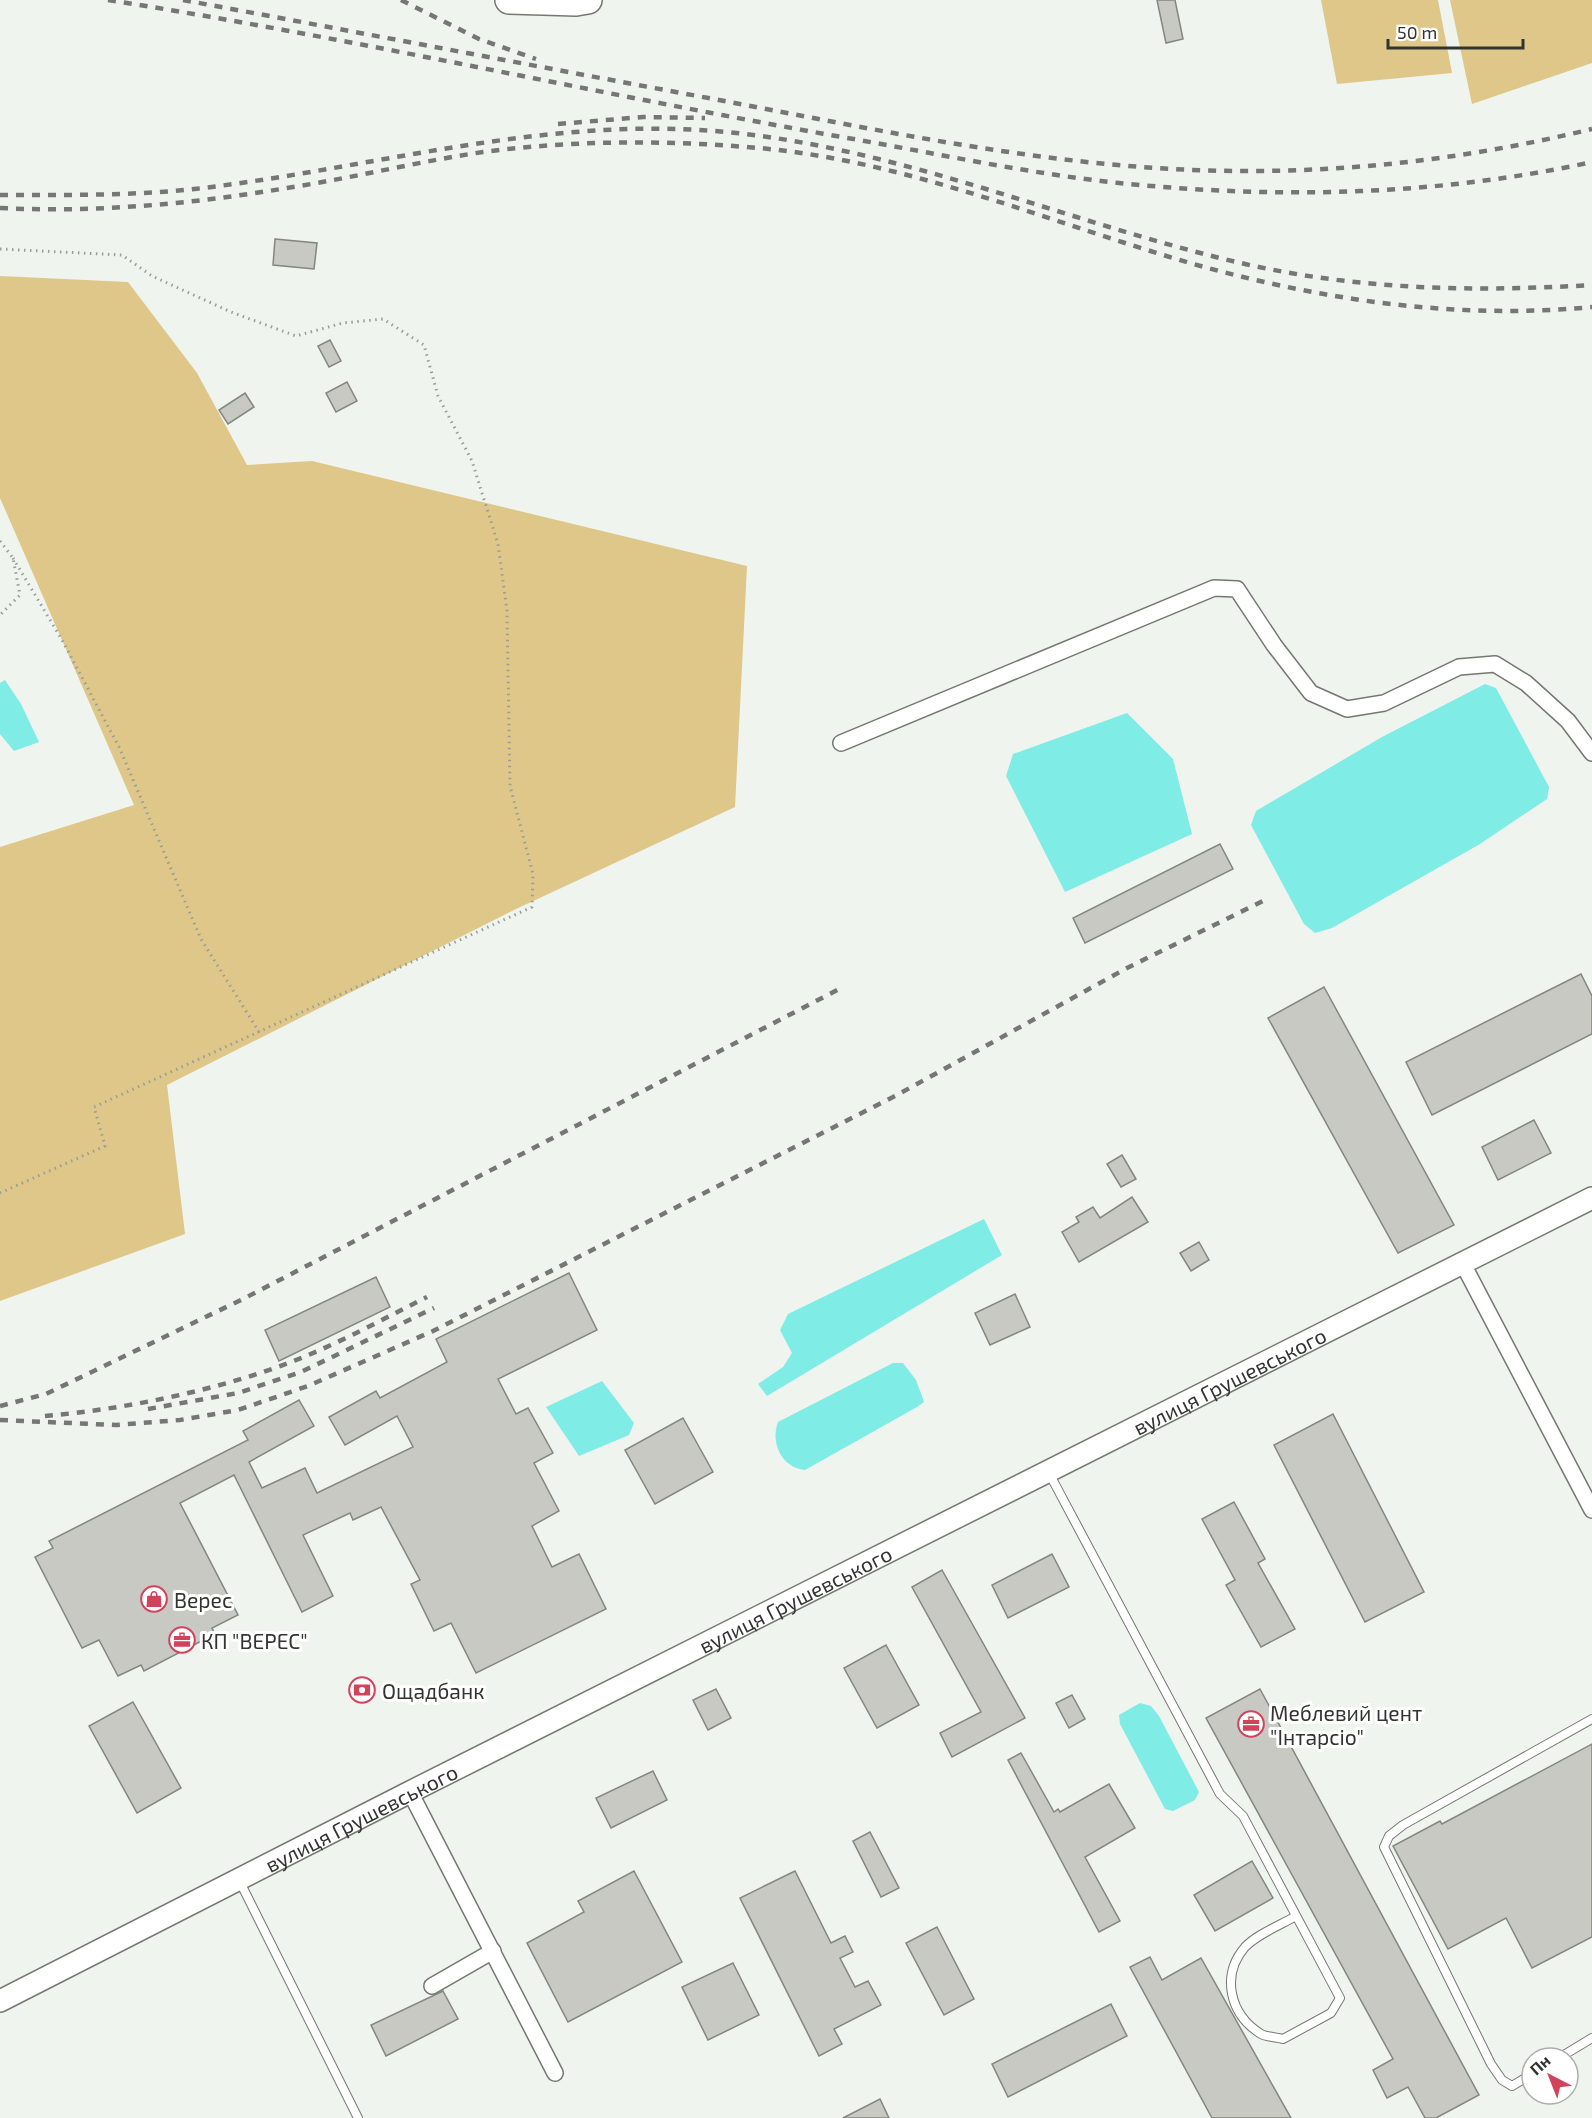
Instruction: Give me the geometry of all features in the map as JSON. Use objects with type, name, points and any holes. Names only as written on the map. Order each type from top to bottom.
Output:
[{"type":"highway","points":[[509,0],[588,0]]},
{"type":"street","points":[[841,743],[1214,588],[1237,589],[1274,645],[1311,693],[1347,709],[1384,703],[1459,667],[1496,664],[1526,683],[1568,721],[1592,753]]},
{"type":"street","name":"вулиця Грушевського","points":[[0,2001],[238,1878],[1592,1198]]},
{"type":"street","points":[[1462,1264],[1592,1510]]},
{"type":"street","points":[[410,1792],[555,2073]]},
{"type":"street","points":[[432,1986],[494,1951]]},
{"type":"lane","points":[[1048,1472],[1220,1794],[1243,1816],[1340,1998],[1330,2013],[1283,2039],[1261,2034],[1242,2015],[1228,1987],[1234,1961],[1247,1944],[1296,1916]]},
{"type":"lane","points":[[1520,2081],[1512,2086],[1502,2080],[1491,2064],[1384,1847],[1389,1836],[1403,1825],[1592,1719]]},
{"type":"lane","points":[[238,1878],[358,2118]]},
{"type":"lane","points":[[1579,2046],[1592,2038]]},
{"type":"path","points":[[0,249],[122,255],[152,276],[231,312],[296,336],[343,323],[383,319],[424,345],[438,396],[472,461],[498,544],[507,612],[510,786],[533,874],[532,907],[94,1107],[105,1146],[0,1192]]},
{"type":"path","points":[[0,541],[13,558],[62,640],[119,747],[201,939],[259,1032]]},
{"type":"path","points":[[0,615],[20,595],[13,558]]},
{"type":"shaded area","points":[[1321,0],[1438,0],[1452,73],[1337,84]]},
{"type":"shaded area","points":[[1450,0],[1592,0],[1592,63],[1472,104]]},
{"type":"shaded area","points":[[0,276],[128,282],[197,373],[247,465],[312,461],[747,566],[735,807],[516,909],[167,1085],[185,1234],[0,1301],[0,847],[134,805],[0,498]]},
{"type":"water","points":[[5,680],[21,704],[39,742],[14,751],[0,734],[0,683]]},
{"type":"water","points":[[1485,684],[1496,688],[1549,787],[1547,799],[1480,844],[1332,928],[1315,933],[1304,924],[1251,825],[1256,811],[1382,737]]},
{"type":"water","points":[[1127,713],[1173,759],[1192,834],[1065,892],[1006,776],[1013,754]]},
{"type":"water","points":[[984,1219],[1002,1255],[767,1396],[758,1384],[783,1367],[792,1353],[780,1330],[788,1314]]},
{"type":"water","points":[[893,1363],[903,1363],[916,1380],[924,1402],[805,1470],[790,1465],[784,1459],[777,1446],[778,1422]]},
{"type":"water","points":[[602,1381],[634,1423],[629,1435],[579,1456],[546,1407]]},
{"type":"water","points":[[1140,1703],[1151,1706],[1159,1716],[1199,1792],[1195,1800],[1173,1811],[1165,1809],[1120,1724],[1119,1715]]},
{"type":"building","points":[[1157,0],[1175,0],[1183,39],[1166,43]]},
{"type":"building","points":[[275,239],[317,243],[314,269],[273,265]]},
{"type":"building","points":[[330,340],[341,361],[329,367],[318,346]]},
{"type":"building","points":[[347,382],[357,401],[336,412],[326,393]]},
{"type":"building","points":[[245,393],[254,407],[228,424],[219,410]]},
{"type":"building","points":[[1220,844],[1233,869],[1085,943],[1073,918]]},
{"type":"building","points":[[1581,974],[1592,996],[1592,1034],[1432,1115],[1406,1062]]},
{"type":"building","points":[[1324,987],[1454,1225],[1398,1253],[1268,1018]]},
{"type":"building","points":[[1534,1120],[1551,1153],[1498,1180],[1482,1147]]},
{"type":"building","points":[[1122,1155],[1136,1179],[1121,1187],[1107,1164]]},
{"type":"building","points":[[1132,1197],[1148,1222],[1079,1262],[1062,1232],[1079,1222],[1076,1217],[1093,1207],[1100,1218]]},
{"type":"building","points":[[1199,1242],[1209,1260],[1191,1271],[1180,1253]]},
{"type":"building","points":[[569,1273],[597,1330],[498,1379],[516,1414],[528,1408],[553,1453],[534,1463],[559,1511],[532,1526],[552,1567],[579,1554],[606,1609],[476,1673],[451,1623],[434,1631],[411,1584],[420,1580],[381,1507],[353,1520],[350,1513],[303,1535],[333,1596],[302,1612],[234,1475],[180,1503],[238,1615],[212,1628],[215,1634],[144,1671],[141,1665],[118,1676],[99,1640],[82,1648],[35,1557],[53,1548],[49,1541],[248,1440],[243,1431],[299,1400],[314,1426],[249,1462],[262,1488],[305,1468],[317,1493],[413,1447],[397,1416],[345,1445],[329,1417],[376,1391],[380,1398],[447,1362],[436,1339]]},
{"type":"building","points":[[376,1277],[390,1307],[279,1361],[265,1330]]},
{"type":"building","points":[[1015,1294],[1030,1327],[990,1345],[975,1313]]},
{"type":"building","points":[[1333,1414],[1424,1592],[1365,1622],[1274,1445]]},
{"type":"building","points":[[683,1418],[713,1472],[655,1504],[625,1450]]},
{"type":"building","points":[[1234,1502],[1265,1559],[1258,1563],[1295,1629],[1261,1647],[1226,1585],[1235,1580],[1202,1519]]},
{"type":"building","points":[[1052,1554],[1069,1587],[1008,1618],[992,1585]]},
{"type":"building","points":[[942,1570],[1025,1718],[952,1757],[940,1733],[981,1712],[912,1587]]},
{"type":"building","points":[[886,1645],[919,1705],[877,1728],[844,1668]]},
{"type":"building","points":[[716,1689],[731,1718],[708,1730],[693,1700]]},
{"type":"building","points":[[1260,1689],[1479,2095],[1436,2118],[1425,2118],[1408,2087],[1387,2098],[1373,2070],[1393,2059],[1206,1718]]},
{"type":"building","points":[[1072,1695],[1085,1719],[1069,1728],[1056,1703]]},
{"type":"building","points":[[133,1702],[181,1788],[137,1813],[89,1726]]},
{"type":"building","points":[[1592,1744],[1592,1937],[1532,1968],[1506,1918],[1448,1949],[1393,1846],[1440,1821],[1442,1824]]},
{"type":"building","points":[[1021,1753],[1054,1812],[1058,1809],[1060,1812],[1109,1784],[1135,1828],[1085,1857],[1120,1921],[1099,1932],[1008,1760]]},
{"type":"building","points":[[653,1771],[667,1800],[611,1828],[596,1798]]},
{"type":"building","points":[[870,1832],[899,1888],[881,1897],[853,1841]]},
{"type":"building","points":[[1252,1861],[1273,1898],[1215,1931],[1194,1895]]},
{"type":"building","points":[[634,1871],[682,1962],[568,2022],[527,1943],[584,1912],[578,1901]]},
{"type":"building","points":[[795,1871],[831,1943],[845,1936],[853,1952],[840,1958],[855,1987],[868,1981],[881,2005],[834,2029],[842,2044],[819,2056],[740,1898]]},
{"type":"building","points":[[937,1927],[974,1999],[944,2015],[906,1943]]},
{"type":"building","points":[[1150,1957],[1162,1980],[1201,1958],[1291,2118],[1212,2118],[1130,1967]]},
{"type":"building","points":[[733,1963],[759,2015],[708,2040],[682,1987]]},
{"type":"building","points":[[443,1991],[458,2019],[386,2056],[371,2025]]},
{"type":"building","points":[[1111,2004],[1127,2036],[1008,2097],[992,2064]]},
{"type":"building","points":[[880,2099],[889,2118],[843,2118]]},
{"type":"railway","points":[[108,0],[291,31],[977,162],[1119,183],[1238,191],[1356,191],[1474,182],[1592,162]]},
{"type":"railway","points":[[183,0],[917,137],[1050,158],[1117,165],[1184,170],[1251,171],[1380,165],[1508,147],[1592,129]]},
{"type":"railway","points":[[401,0],[479,39],[536,59]]},
{"type":"railway","points":[[558,124],[643,117],[705,118]]},
{"type":"railway","points":[[0,195],[127,194],[178,191],[268,179],[463,146],[594,131],[660,129],[726,132],[793,141],[858,154],[987,189],[1180,248],[1288,273],[1418,287],[1504,288],[1592,285]]},
{"type":"railway","points":[[0,208],[113,208],[188,202],[299,186],[483,152],[552,145],[621,142],[724,145],[814,155],[923,179],[1190,263],[1339,297],[1440,309],[1491,311],[1592,307]]},
{"type":"railway","points":[[0,1420],[116,1425],[180,1420],[238,1410],[308,1386],[433,1331],[897,1095],[1127,968],[1265,900]]},
{"type":"railway","points":[[0,1406],[46,1394],[245,1298],[843,987]]},
{"type":"railway","points":[[45,1416],[106,1409],[232,1382],[291,1362],[326,1347],[427,1297]]},
{"type":"railway","points":[[148,1409],[238,1393],[301,1372],[434,1308]]},
{"type":"place","name":"Верес","points":[[154,1599]]},
{"type":"place","name":"КП \"ВЕРЕС\"","points":[[182,1640]]},
{"type":"place","name":"Ощадбанк","points":[[362,1690]]},
{"type":"place","name":"Меблевий цент \"Інтарсіо\"","points":[[1251,1724]]}]
